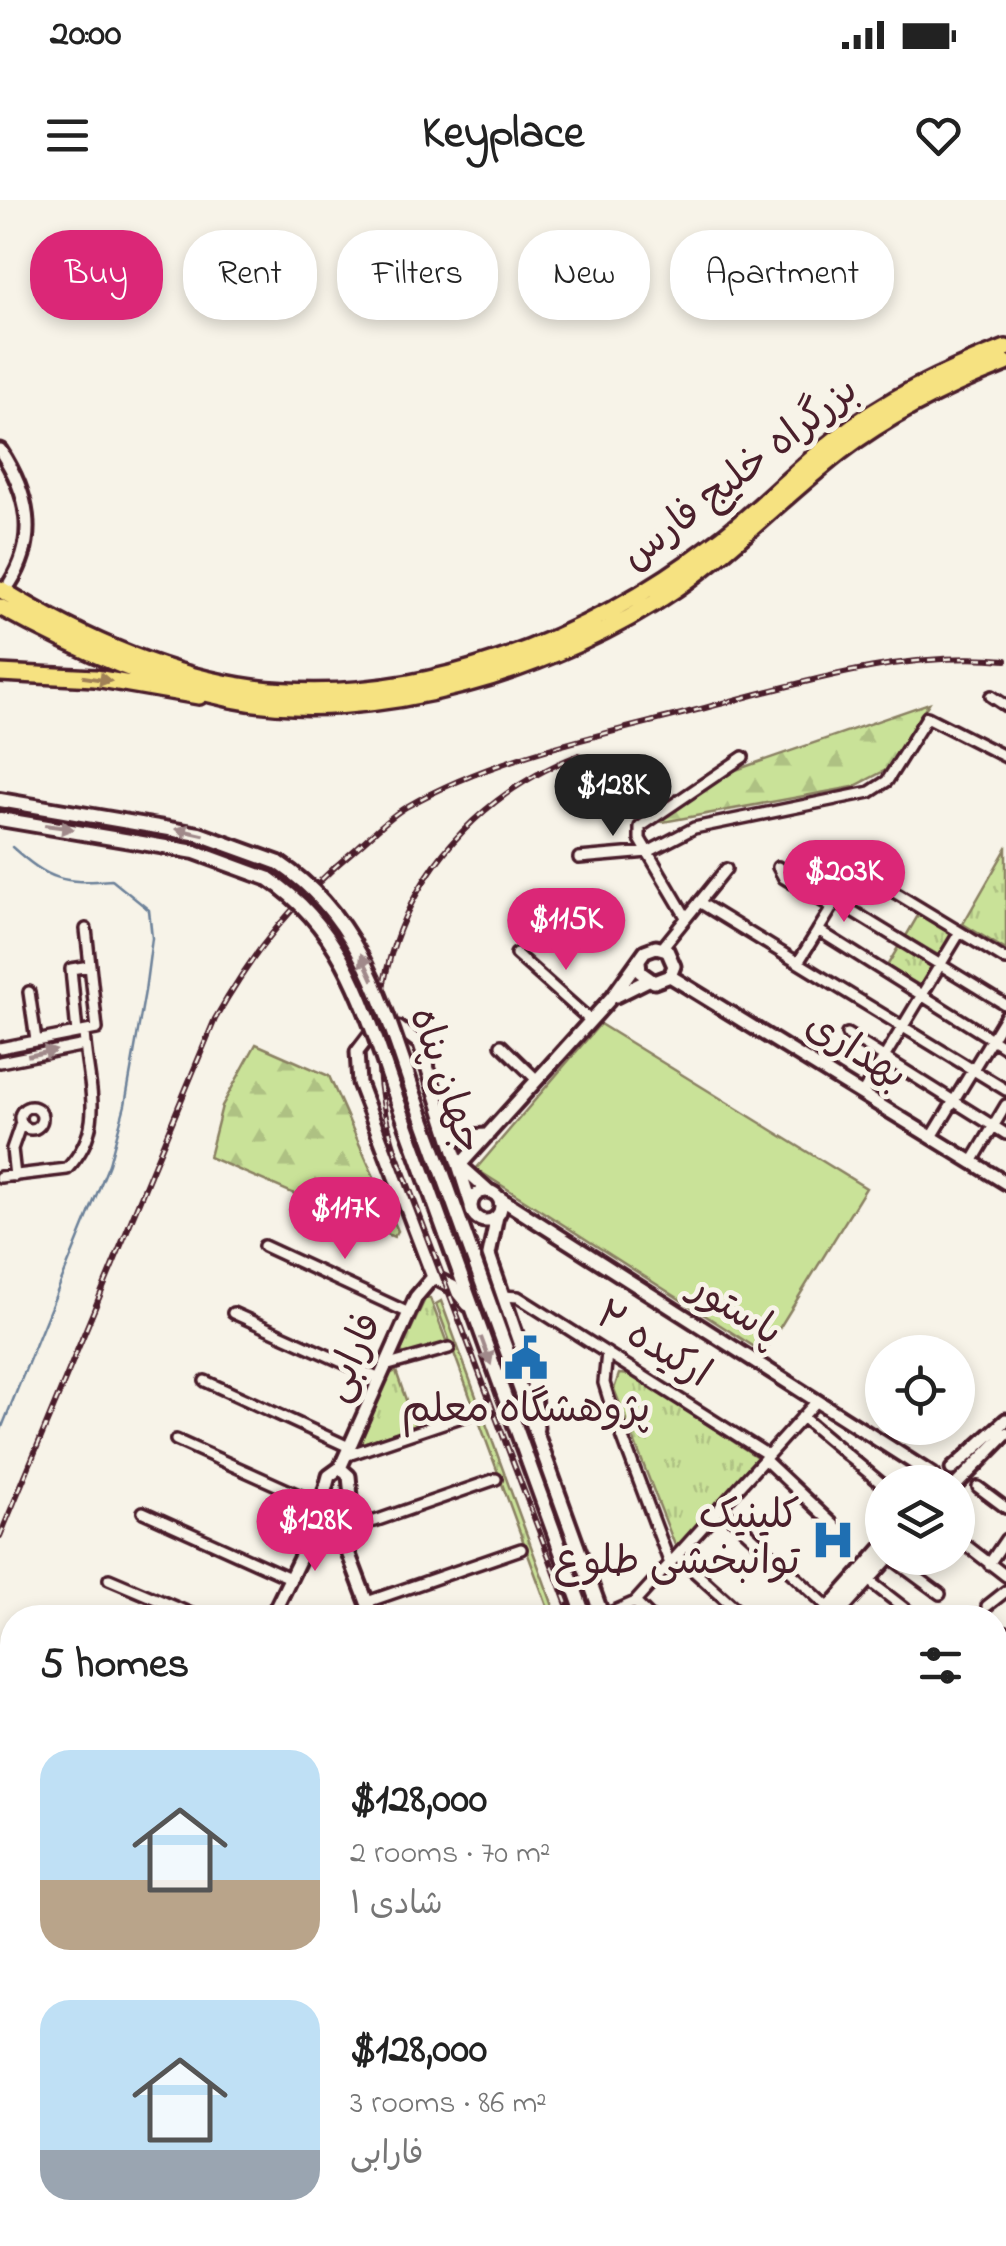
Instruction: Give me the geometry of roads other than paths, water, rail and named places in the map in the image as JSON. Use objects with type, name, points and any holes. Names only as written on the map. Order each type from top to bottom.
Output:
[{"type":"main road","name":"بزرگراه خلیج فارس","points":[[5,586],[94,639],[207,678],[250,687],[336,689],[470,668],[523,651],[624,604],[720,539],[866,416],[941,374],[1006,348]]},
{"type":"main road","name":"بزرگراه خلیج فارس","points":[[0,607],[106,659],[233,699],[288,706],[412,694],[510,670],[576,644],[676,588],[876,427],[947,386],[1006,362]]},
{"type":"main road","points":[[0,673],[95,678],[183,695],[233,699]]},
{"type":"main road","name":"جهان پناه","points":[[0,800],[199,834],[279,863],[301,878],[348,929],[373,978],[599,1605]]},
{"type":"main road","name":"جهان پناه","points":[[0,819],[194,852],[269,879],[290,892],[333,940],[356,985],[581,1605]]},
{"type":"street","points":[[0,450],[22,488],[28,509],[27,544],[5,586]]},
{"type":"street","points":[[991,696],[1006,706]]},
{"type":"street","points":[[579,858],[648,852],[694,828],[870,792],[887,780],[927,717],[1006,757]]},
{"type":"street","points":[[686,917],[640,840],[644,821],[743,757]]},
{"type":"street","points":[[778,867],[784,878],[1006,1004]]},
{"type":"street","points":[[460,1165],[612,997],[645,951],[662,948],[726,869]]},
{"type":"street","points":[[799,962],[856,869],[1006,960]]},
{"type":"street","points":[[699,902],[1006,1090]]},
{"type":"street","points":[[0,1048],[97,1029],[86,929]]},
{"type":"street","points":[[818,930],[1006,1048]]},
{"type":"street","points":[[862,1094],[960,932]]},
{"type":"street","points":[[612,997],[648,980],[660,982],[670,976],[673,960],[662,948]]},
{"type":"street","points":[[516,954],[590,1021]]},
{"type":"street","points":[[639,960],[640,972],[648,980]]},
{"type":"street","points":[[0,1176],[67,1169],[94,1132],[85,1045],[71,969],[90,966]]},
{"type":"street","name":"بهداری","points":[[670,976],[1006,1182]]},
{"type":"street","points":[[29,992],[36,1040]]},
{"type":"street","points":[[932,1137],[1006,1015]]},
{"type":"street","points":[[470,1205],[449,1129],[416,1038],[392,1027],[367,1035],[356,1059],[359,1083],[433,1277],[454,1287],[471,1308]]},
{"type":"street","points":[[847,1034],[1006,1134]]},
{"type":"street","points":[[0,1062],[85,1045]]},
{"type":"street","points":[[501,1045],[537,1080]]},
{"type":"street","points":[[972,1162],[1006,1105]]},
{"type":"street","points":[[15,1176],[12,1149],[21,1123]]},
{"type":"street","points":[[449,1129],[466,1136],[488,1135]]},
{"type":"street","points":[[460,1165],[522,1214]]},
{"type":"street","points":[[470,1205],[479,1192],[494,1194]]},
{"type":"street","points":[[494,1194],[499,1214],[488,1246],[532,1384],[538,1442]]},
{"type":"street","name":"پاستور","points":[[470,1205],[482,1221],[499,1214],[522,1214],[911,1465]]},
{"type":"street","points":[[264,1246],[410,1313]]},
{"type":"street","name":"فارابی","points":[[322,1509],[329,1476],[345,1457],[410,1313],[433,1277]]},
{"type":"street","name":"ارکیده ۲","points":[[502,1296],[518,1297],[766,1457],[850,1540]]},
{"type":"street","points":[[232,1313],[383,1373],[449,1348]]},
{"type":"street","points":[[607,1353],[604,1383],[673,1560],[730,1605]]},
{"type":"street","points":[[204,1381],[345,1457],[472,1414]]},
{"type":"street","points":[[628,1605],[816,1402]]},
{"type":"street","points":[[802,1417],[865,1470]]},
{"type":"street","points":[[957,1465],[1006,1420]]},
{"type":"street","points":[[975,1466],[1005,1437]]},
{"type":"street","points":[[176,1440],[322,1509],[341,1525],[368,1605]]},
{"type":"street","points":[[341,1525],[351,1514],[345,1457]]},
{"type":"street","points":[[341,1525],[375,1521],[496,1479]]},
{"type":"street","points":[[978,1486],[1006,1508]]},
{"type":"street","points":[[720,1508],[821,1605]]},
{"type":"street","points":[[277,1605],[322,1509]]},
{"type":"street","points":[[142,1512],[290,1578]]},
{"type":"street","points":[[989,1564],[1006,1540]]},
{"type":"street","points":[[367,1602],[521,1549]]},
{"type":"street","points":[[975,1553],[1006,1576]]},
{"type":"street","points":[[839,1605],[865,1570]]},
{"type":"street","points":[[842,1605],[873,1575]]},
{"type":"street","points":[[913,1575],[940,1594]]},
{"type":"street","points":[[109,1579],[170,1605]]},
{"type":"street","points":[[868,1580],[901,1605]]},
{"type":"street","points":[[634,1602],[637,1605]]},
{"type":"waterway","points":[[0,1432],[109,1164],[125,1105],[152,938],[149,910],[112,880],[57,877],[36,867],[12,847]]},
{"type":"railway","points":[[0,1536],[215,1019],[279,925],[382,825],[406,807],[474,774],[583,739],[848,672],[927,660],[1006,660]]},
{"type":"railway","points":[[567,1605],[396,1153],[381,1091],[378,1030],[386,972],[405,916],[435,865],[473,821],[522,783],[579,755]]},
{"type":"place","name":"پژوهشگاه معلم","points":[[526,1358]]},
{"type":"place","name":"کلینیک توانبخشی طلوع","points":[[833,1540]]}]
